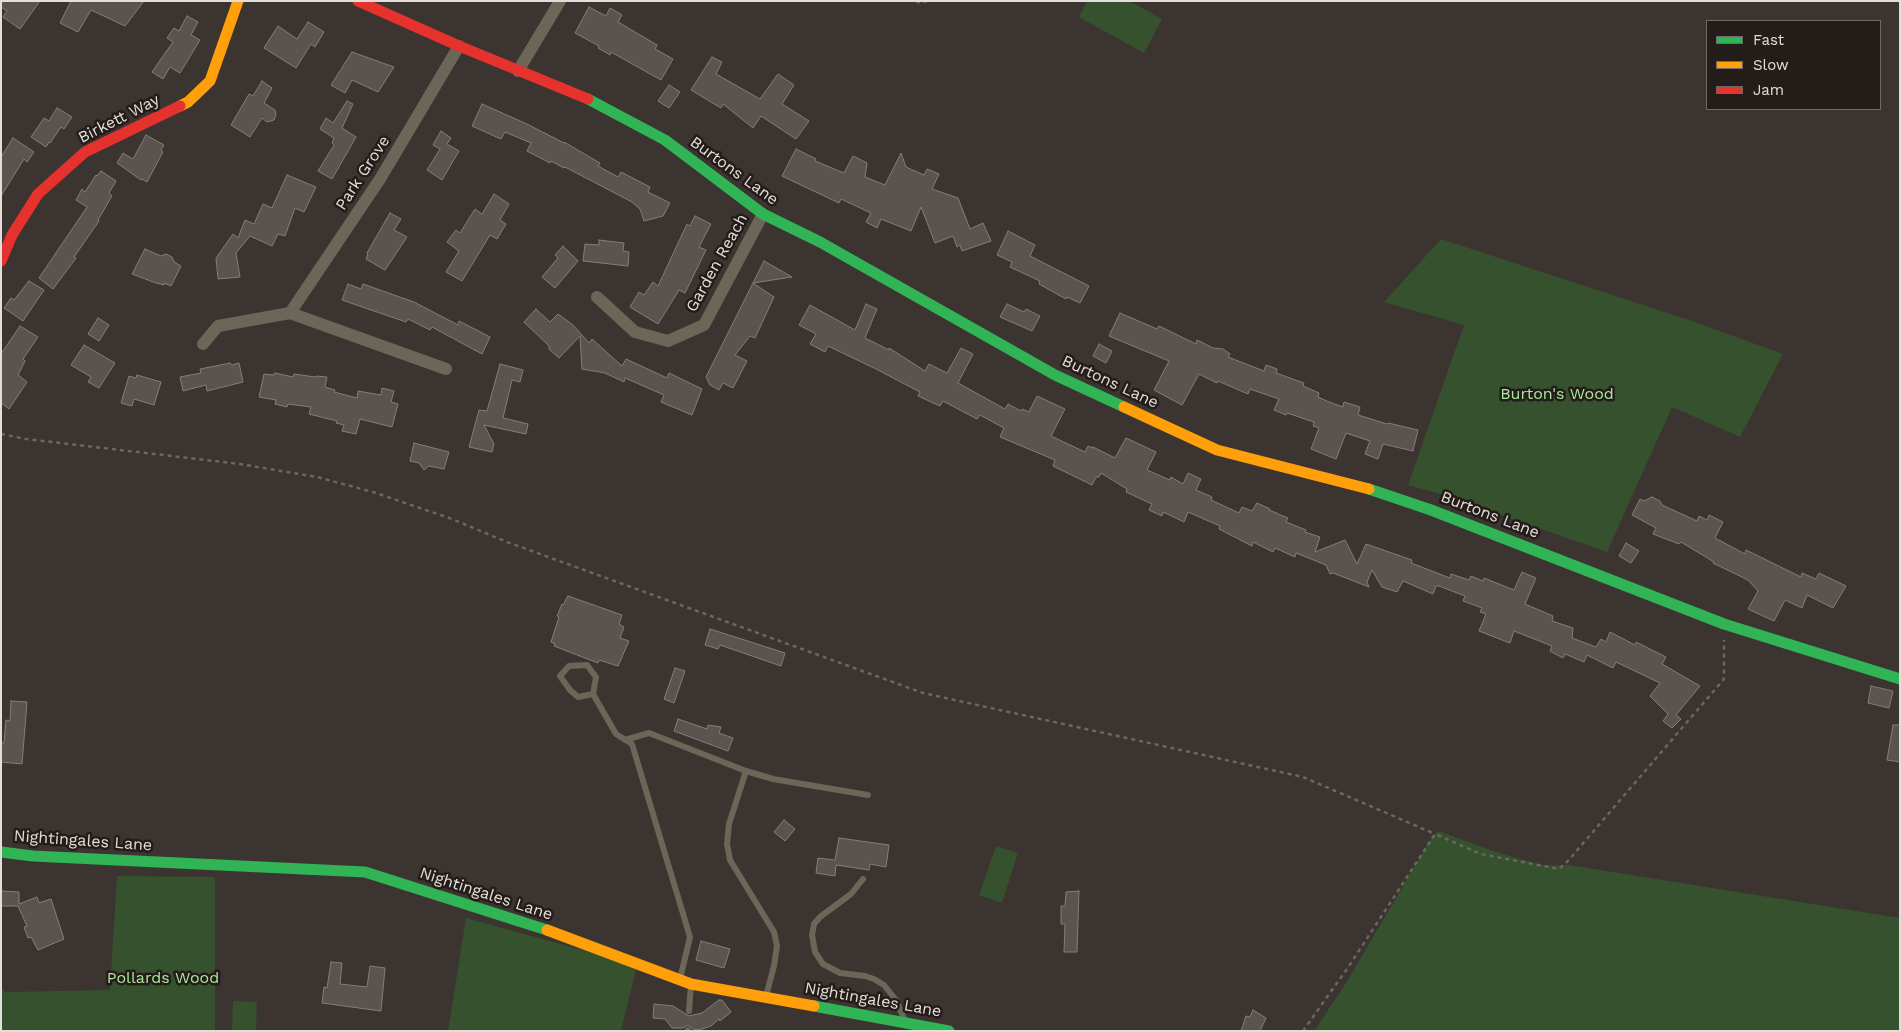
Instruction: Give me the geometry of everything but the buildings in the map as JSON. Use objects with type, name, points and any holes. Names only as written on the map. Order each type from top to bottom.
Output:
[{"type":"street","name":"Birkett Way","points":[[1,260],[12,235],[38,194],[85,152],[188,102],[210,81],[238,1]]},
{"type":"street","name":"Burtons Lane","points":[[358,1],[459,46],[586,98],[664,140],[763,214],[820,242],[1055,375],[1217,450],[1360,486],[1431,510],[1724,624],[1900,679]]},
{"type":"street","points":[[518,71],[560,1]]},
{"type":"street","name":"Park Grove","points":[[290,313],[380,179],[459,46]]},
{"type":"street","name":"Garden Reach","points":[[597,297],[636,332],[668,341],[704,324],[763,214]]},
{"type":"street","points":[[203,344],[218,326],[290,313],[446,369]]},
{"type":"street","name":"Nightingales Lane","points":[[1,852],[33,856],[365,872],[565,936],[685,982],[950,1031]]},
{"type":"lane","points":[[593,694],[578,697],[570,690],[560,676],[569,666],[587,665],[596,677],[593,694],[616,734],[632,744],[690,937],[685,982],[689,1012]]},
{"type":"lane","points":[[625,740],[649,733],[773,779],[868,795]]},
{"type":"lane","points":[[746,770],[729,824],[726,844],[730,860],[774,932],[776,953],[766,998]]},
{"type":"lane","points":[[863,879],[851,894],[820,917],[814,924],[812,935],[814,952],[823,964],[840,973],[865,976],[884,985],[896,1000],[906,1022]]},
{"type":"path","points":[[916,1],[920,3],[927,1]]},
{"type":"path","points":[[1,434],[26,439],[240,464],[317,477],[373,492],[452,519],[507,542],[923,693],[1303,777],[1481,854],[1559,869],[1724,680],[1724,624]]},
{"type":"path","points":[[1303,1031],[1349,966],[1435,834]]},
{"type":"green space","points":[[1087,1],[1129,1],[1162,19],[1144,53],[1079,17]]},
{"type":"green space","name":"Burton's Wood","points":[[1441,239],[1692,321],[1783,354],[1740,437],[1672,407],[1607,552],[1444,495],[1408,485],[1464,325],[1384,302]]},
{"type":"green space","points":[[1439,831],[1493,851],[1542,865],[1569,865],[1900,918],[1900,1031],[1314,1031],[1346,983],[1433,835]]},
{"type":"green space","points":[[996,846],[1018,853],[1002,903],[979,895]]},
{"type":"green space","name":"Pollards Wood","points":[[117,876],[215,877],[215,1031],[1,1031],[1,988],[5,992],[110,990]]},
{"type":"green space","points":[[466,918],[637,965],[621,1031],[448,1031]]},
{"type":"green space","points":[[233,1001],[257,1002],[256,1031],[232,1031]]},
{"type":"traffic: fast","points":[[588,99],[665,140],[763,214],[820,242],[1055,375],[1124,407]]},
{"type":"traffic: fast","points":[[1369,489],[1431,510],[1724,624],[1900,679]]},
{"type":"traffic: fast","points":[[1,852],[33,856],[365,872],[547,930]]},
{"type":"traffic: fast","points":[[814,1006],[949,1031]]},
{"type":"traffic: slow","points":[[180,106],[188,102],[210,81],[238,1]]},
{"type":"traffic: slow","points":[[1124,407],[1217,450],[1369,489]]},
{"type":"traffic: slow","points":[[547,930],[691,984],[814,1006]]},
{"type":"traffic: jam","points":[[358,1],[459,46],[588,99]]},
{"type":"traffic: jam","points":[[1,261],[12,235],[38,194],[85,152],[180,106]]}]
